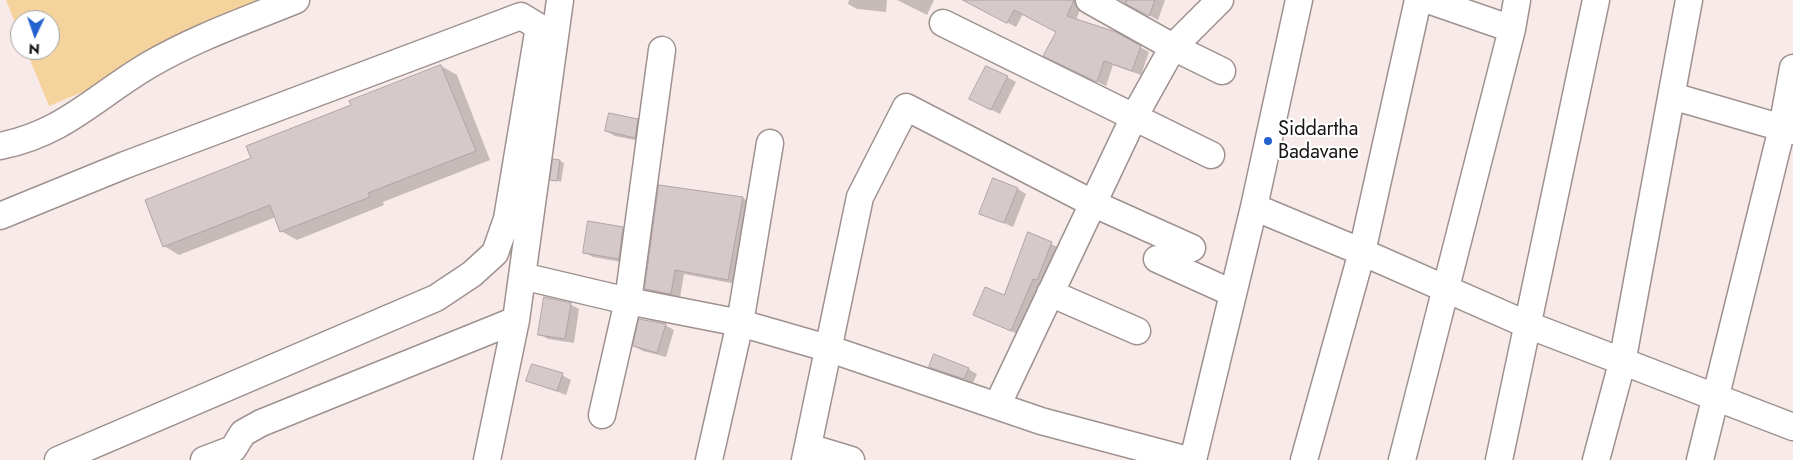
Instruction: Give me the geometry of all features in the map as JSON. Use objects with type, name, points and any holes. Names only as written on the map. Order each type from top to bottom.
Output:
[{"type":"street","points":[[0,146],[35,137],[53,129],[157,61],[223,30],[296,0]]},
{"type":"street","points":[[487,460],[516,320],[560,0]]},
{"type":"street","points":[[1089,0],[1173,47],[1222,71]]},
{"type":"street","points":[[997,406],[1134,118],[1173,47],[1220,0]]},
{"type":"street","points":[[1193,460],[1254,207],[1299,0]]},
{"type":"street","points":[[1304,460],[1362,252],[1418,0]]},
{"type":"street","points":[[1428,0],[1512,29]]},
{"type":"street","points":[[1402,460],[1447,290],[1518,0]]},
{"type":"street","points":[[1499,460],[1596,0]]},
{"type":"street","points":[[1596,460],[1622,363],[1689,0]]},
{"type":"street","points":[[0,216],[125,165],[520,16],[539,27],[507,219],[496,253],[484,264],[436,298],[58,460]]},
{"type":"street","points":[[943,23],[1211,156]]},
{"type":"street","points":[[602,415],[628,301],[662,50]]},
{"type":"street","points":[[1700,460],[1788,130],[1793,68]]},
{"type":"street","points":[[1672,96],[1788,130]]},
{"type":"street","points":[[851,460],[807,454],[827,348],[860,197],[906,107],[1092,203],[1192,248]]},
{"type":"street","points":[[709,460],[740,323],[770,143]]},
{"type":"street","points":[[1254,207],[1528,325],[1622,363],[1793,427]]},
{"type":"street","points":[[1157,258],[1232,293]]},
{"type":"street","points":[[522,276],[628,301],[740,323],[827,348],[1041,421],[1188,460]]},
{"type":"street","points":[[1050,293],[1137,331]]},
{"type":"street","points":[[204,460],[232,454],[243,434],[261,422],[516,320]]},
{"type":"shaded area","points":[[6,0],[301,0],[49,106],[30,60],[60,60],[60,10],[10,10]]},
{"type":"building","points":[[963,0],[1074,0],[1067,16],[1116,32],[1141,46],[1132,71],[1104,61],[1097,82],[1043,56],[1056,32],[1014,10],[1007,23]]},
{"type":"building","points":[[1127,0],[1155,0],[1149,16],[1126,4]]},
{"type":"building","points":[[441,65],[476,151],[368,193],[370,197],[280,232],[270,205],[163,247],[145,200],[251,158],[246,146],[351,105],[349,101]]},
{"type":"building","points":[[986,66],[1008,76],[991,110],[969,99]]},
{"type":"building","points":[[609,113],[638,119],[635,138],[605,131]]},
{"type":"building","points":[[553,159],[560,160],[557,181],[550,180]]},
{"type":"building","points":[[993,178],[1018,188],[1004,223],[979,214]]},
{"type":"building","points":[[659,185],[743,197],[728,280],[675,270],[671,294],[645,289]]},
{"type":"building","points":[[588,221],[623,227],[619,259],[583,253]]},
{"type":"building","points":[[1028,232],[1052,242],[1037,280],[1033,279],[1011,331],[973,315],[985,287],[1004,295]]},
{"type":"building","points":[[544,297],[571,303],[565,339],[538,335]]},
{"type":"building","points":[[639,319],[666,324],[657,353],[633,346]]},
{"type":"building","points":[[934,354],[969,368],[964,379],[929,367]]},
{"type":"building","points":[[532,364],[563,373],[557,391],[526,381]]},
{"type":"place","name":"Siddartha Badavane","points":[[1268,141]]}]
